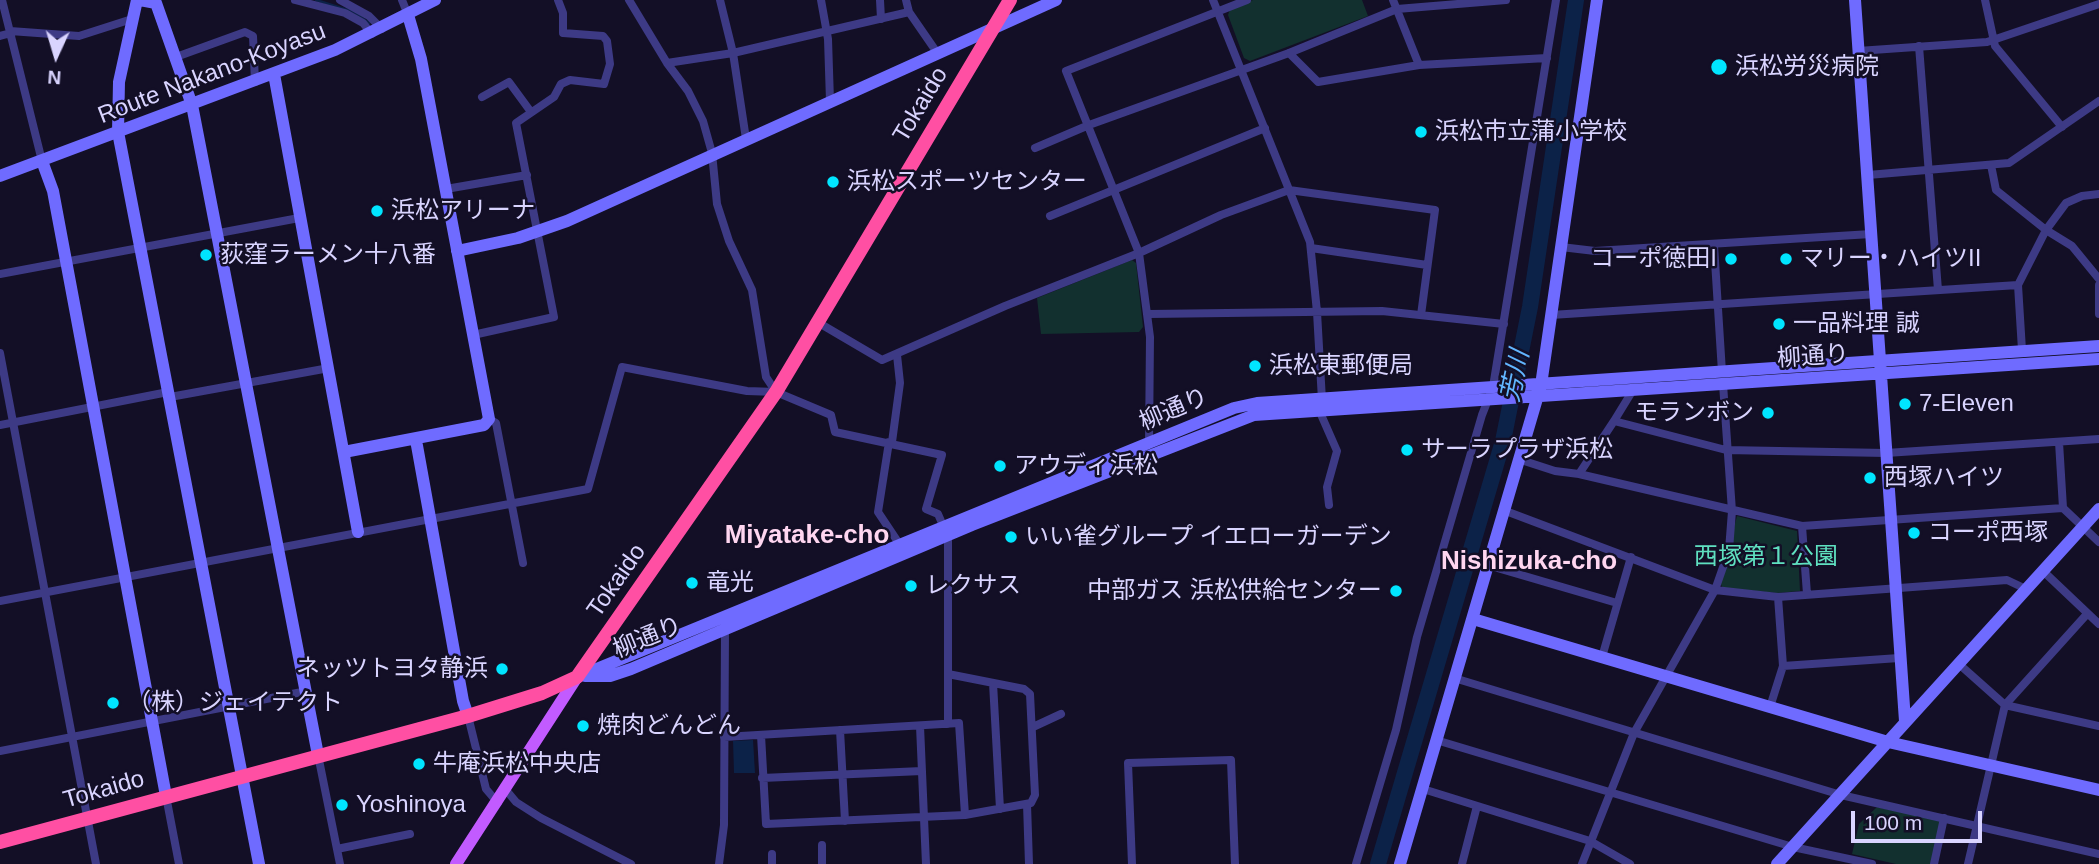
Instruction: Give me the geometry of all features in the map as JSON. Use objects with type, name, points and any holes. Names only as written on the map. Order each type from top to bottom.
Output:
[{"type":"highway","name":"Tokaido","points":[[0,842],[468,716],[542,694],[578,677],[776,392],[1010,0]]},
{"type":"main road","points":[[456,864],[578,677]]},
{"type":"street","points":[[2,0],[42,161],[53,191],[178,864]]},
{"type":"street","points":[[259,864],[118,131],[118,82],[138,0],[156,3],[192,105],[340,864]]},
{"type":"street","points":[[295,0],[345,13],[377,31]]},
{"type":"street","points":[[340,0],[369,16],[377,31]]},
{"type":"street","points":[[402,0],[421,59],[489,419],[495,423],[509,505],[523,563]]},
{"type":"street","name":"Route Nakano-Koyasu","points":[[0,176],[255,82],[377,31],[435,0]]},
{"type":"street","points":[[473,335],[554,317],[516,123],[554,97],[561,84],[569,80],[604,84],[610,64],[607,41],[603,36],[563,33],[563,13],[558,0]]},
{"type":"street","points":[[629,0],[688,91],[703,121],[712,153],[717,204],[729,241],[752,290],[766,377],[776,392]]},
{"type":"street","points":[[732,0],[721,2],[733,52],[746,139]]},
{"type":"street","points":[[821,0],[828,39],[830,101]]},
{"type":"street","points":[[880,0],[881,19]]},
{"type":"street","points":[[906,0],[909,12],[938,54]]},
{"type":"street","points":[[457,251],[537,232],[1056,0]]},
{"type":"street","points":[[1213,0],[1311,248],[1317,312],[1320,405],[1337,451],[1327,487],[1329,505]]},
{"type":"street","points":[[1149,444],[1149,314],[1139,253],[1066,71],[1247,0]]},
{"type":"street","points":[[1393,0],[1419,65]]},
{"type":"street","points":[[1035,148],[1089,125],[1289,53],[1396,9],[1506,0]]},
{"type":"street","points":[[1356,864],[1396,730],[1417,637],[1493,393],[1556,0]]},
{"type":"street","points":[[1400,864],[1473,619],[1536,391],[1551,314],[1597,0]]},
{"type":"street","points":[[1855,0],[1905,722]]},
{"type":"street","points":[[1984,0],[1992,41],[2062,127]]},
{"type":"street","points":[[1858,51],[1992,41],[2099,4]]},
{"type":"street","points":[[667,62],[733,52],[909,12]]},
{"type":"street","points":[[0,36],[10,32],[79,36],[132,19]]},
{"type":"street","points":[[176,57],[245,32],[253,36],[255,82]]},
{"type":"street","points":[[1919,46],[1938,290]]},
{"type":"street","points":[[1289,53],[1318,82],[1419,65],[1547,58]]},
{"type":"street","points":[[274,74],[358,532]]},
{"type":"street","points":[[482,97],[509,82],[531,112]]},
{"type":"street","points":[[1868,174],[2011,162],[2099,101]]},
{"type":"street","points":[[1050,216],[1265,128]]},
{"type":"street","points":[[1991,165],[1996,190],[2046,230],[2072,246],[2099,279]]},
{"type":"street","points":[[446,189],[527,175]]},
{"type":"street","points":[[819,323],[883,360],[1006,306],[1139,253],[1220,215],[1289,190],[1435,210],[1421,315]]},
{"type":"street","points":[[2022,350],[2018,285],[2046,230],[2066,204],[2082,196],[2099,194]]},
{"type":"street","points":[[0,274],[299,218]]},
{"type":"street","points":[[1561,247],[1595,251],[1871,234]]},
{"type":"street","points":[[1582,864],[1634,733],[1716,590],[1729,550],[1732,511],[1714,245]]},
{"type":"street","points":[[1311,248],[1427,265]]},
{"type":"street","points":[[1551,314],[2018,285]]},
{"type":"street","points":[[2099,285],[2099,314]]},
{"type":"street","points":[[1149,314],[1382,311],[1504,324]]},
{"type":"street","name":"柳通り","points":[[1880,367],[2022,350],[2099,346]]},
{"type":"street","points":[[0,353],[96,864]]},
{"type":"street","points":[[897,355],[900,383],[878,512],[900,545]]},
{"type":"street","name":"柳通り","points":[[578,677],[610,676],[1245,405],[1320,405],[1880,367],[2099,359]]},
{"type":"street","points":[[0,601],[588,489],[622,367],[747,391],[776,392],[831,415],[835,432],[942,455],[926,509],[938,514],[946,532],[948,724]]},
{"type":"street","points":[[0,425],[93,406],[329,368]]},
{"type":"street","name":"柳通り","points":[[1536,391],[1633,390],[1722,378]]},
{"type":"street","points":[[1579,474],[1633,390]]},
{"type":"street","name":"柳通り","points":[[578,677],[900,545],[946,532],[1237,419],[1320,405]]},
{"type":"street","points":[[344,452],[484,425],[489,419]]},
{"type":"street","points":[[1614,421],[1726,450],[1886,453],[2099,439]]},
{"type":"street","points":[[416,440],[463,701],[486,789],[498,803]]},
{"type":"street","points":[[2059,442],[2063,508],[2099,542]]},
{"type":"street","points":[[1518,459],[1555,471],[1579,474],[1802,526],[2063,508]]},
{"type":"street","points":[[1777,864],[2099,509]]},
{"type":"street","points":[[1503,510],[1716,590],[1778,597],[2007,580],[2026,590]]},
{"type":"street","points":[[1802,526],[1807,594]]},
{"type":"street","points":[[1602,657],[1631,557]]},
{"type":"street","points":[[1487,565],[1617,603]]},
{"type":"street","points":[[2043,571],[2099,624]]},
{"type":"street","points":[[1770,707],[1783,666],[1778,597]]},
{"type":"street","points":[[1968,864],[2005,705],[2087,614]]},
{"type":"street","points":[[1473,619],[1888,742],[2099,790]]},
{"type":"street","points":[[719,864],[724,825],[725,629]]},
{"type":"street","points":[[1783,666],[1899,658]]},
{"type":"street","points":[[1960,665],[2005,705],[2099,726]]},
{"type":"street","points":[[761,735],[766,824],[965,815],[1027,804],[1035,795],[1033,727],[1028,691],[948,674]]},
{"type":"street","points":[[1454,678],[1841,795],[2099,855]]},
{"type":"street","points":[[993,683],[1000,809]]},
{"type":"street","points":[[0,751],[307,691]]},
{"type":"street","points":[[1033,727],[1061,714]]},
{"type":"street","points":[[724,737],[959,723],[965,815]]},
{"type":"street","points":[[920,726],[926,864]]},
{"type":"street","points":[[840,730],[845,821]]},
{"type":"street","points":[[1436,740],[1793,846],[1872,864]]},
{"type":"street","points":[[1132,864],[1128,763],[1231,760],[1235,864]]},
{"type":"street","points":[[762,778],[922,771]]},
{"type":"street","points":[[1423,789],[1590,841],[1630,864]]},
{"type":"street","points":[[506,790],[516,802],[541,818],[631,864]]},
{"type":"street","points":[[1027,804],[1029,864]]},
{"type":"street","points":[[1462,864],[1477,806]]},
{"type":"street","points":[[1934,864],[1944,818]]},
{"type":"street","points":[[337,849],[410,834]]},
{"type":"street","points":[[822,845],[822,864]]},
{"type":"green space","points":[[1253,0],[1362,0],[1368,16],[1250,61],[1244,58],[1228,15],[1230,9]]},
{"type":"green space","points":[[1132,260],[1136,263],[1143,327],[1139,332],[1041,334],[1037,298]]},
{"type":"green space","name":"西塚第１公園","points":[[1737,516],[1797,531],[1800,591],[1777,593],[1723,588],[1720,583]]},
{"type":"green space","points":[[1877,807],[1941,821],[1932,864],[1896,864],[1852,854],[1859,824]]},
{"type":"water","points":[[753,740],[755,773],[734,773],[733,741]]},
{"type":"waterway","points":[[316,0],[354,12],[369,23]]},
{"type":"waterway","name":"芳川","points":[[1378,864],[1503,441],[1530,307],[1576,0]]},
{"type":"place","name":"浜松労災病院","points":[[1719,67]]},
{"type":"place","name":"浜松市立蒲小学校","points":[[1421,132]]},
{"type":"place","name":"浜松スポーツセンター","points":[[833,182]]},
{"type":"place","name":"浜松アリーナ","points":[[377,211]]},
{"type":"place","name":"荻窪ラーメン十八番","points":[[206,255]]},
{"type":"place","name":"コーポ徳田I","points":[[1731,259]]},
{"type":"place","name":"マリー・ハイツII","points":[[1786,259]]},
{"type":"place","name":"一品料理 誠","points":[[1779,324]]},
{"type":"place","name":"浜松東郵便局","points":[[1255,366]]},
{"type":"place","name":"7-Eleven","points":[[1905,404]]},
{"type":"place","name":"モランボン","points":[[1768,413]]},
{"type":"place","name":"サーラプラザ浜松","points":[[1407,450]]},
{"type":"place","name":"アウディ浜松","points":[[1000,466]]},
{"type":"place","name":"西塚ハイツ","points":[[1870,478]]},
{"type":"place","name":"コーポ西塚","points":[[1914,533]]},
{"type":"place","name":"いい雀グループ イエローガーデン","points":[[1011,537]]},
{"type":"place","name":"竜光","points":[[692,583]]},
{"type":"place","name":"レクサス","points":[[911,586]]},
{"type":"place","name":"中部ガス 浜松供給センター","points":[[1396,591]]},
{"type":"place","name":"ネッツトヨタ静浜","points":[[502,669]]},
{"type":"place","name":"（株）ジェイテクト","points":[[113,703]]},
{"type":"place","name":"焼肉どんどん","points":[[583,726]]},
{"type":"place","name":"牛庵浜松中央店","points":[[419,764]]},
{"type":"place","name":"Yoshinoya","points":[[342,805]]},
{"type":"district","name":"Miyatake-cho","points":[[807,536]]},
{"type":"district","name":"Nishizuka-cho","points":[[1529,562]]}]
